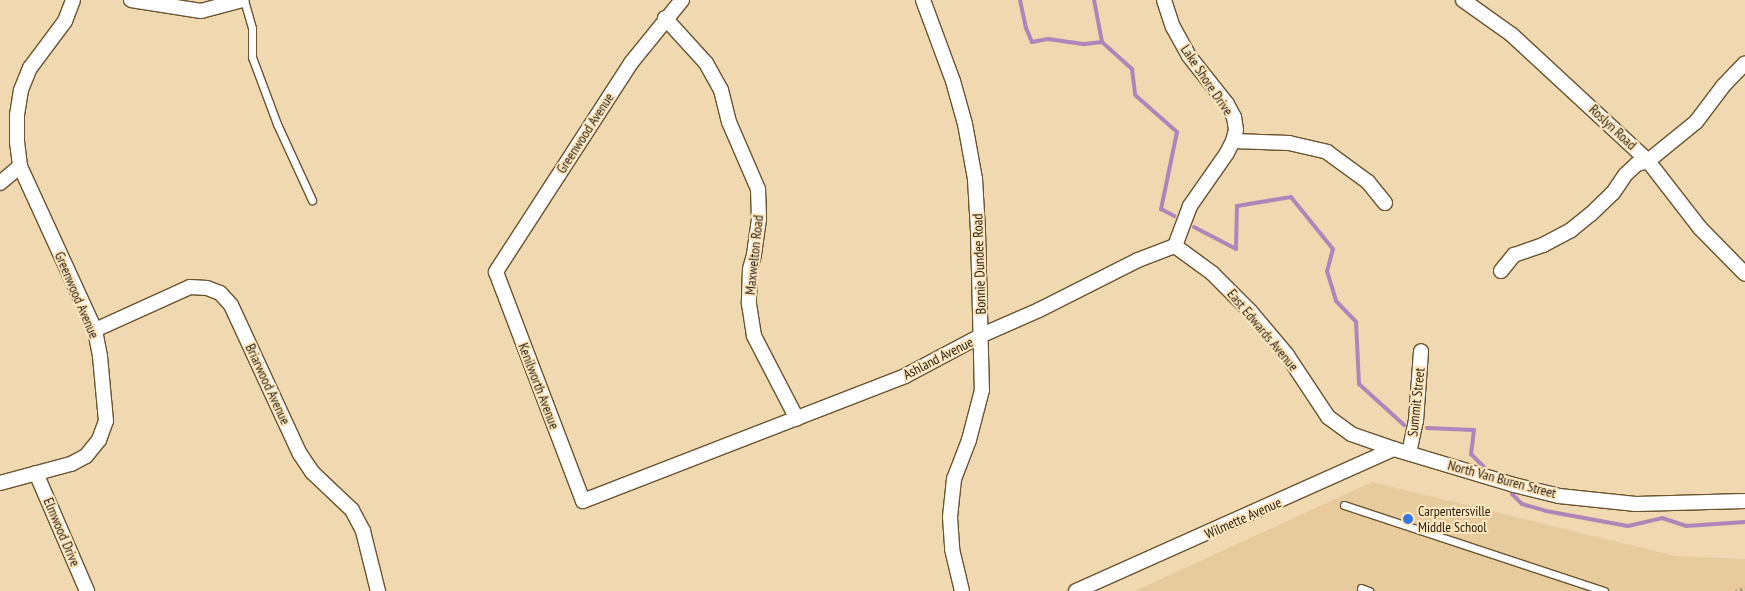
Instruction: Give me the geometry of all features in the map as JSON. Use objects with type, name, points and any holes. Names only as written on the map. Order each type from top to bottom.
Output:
[{"type":"street","points":[[0,184],[20,166],[17,115],[20,90],[30,68],[65,21],[73,0]]},
{"type":"street","points":[[131,0],[202,11],[243,0]]},
{"type":"street","name":"Greenwood Avenue","points":[[496,272],[631,63],[665,18],[682,0]]},
{"type":"street","name":"Bonnie Dundee Road","points":[[922,0],[953,81],[965,124],[975,179],[982,335],[982,390],[969,440],[954,479],[950,517],[952,549],[962,591]]},
{"type":"street","name":"Lake Shore Drive","points":[[1164,0],[1173,27],[1189,56],[1227,104],[1234,117],[1236,130],[1233,141]]},
{"type":"street","name":"Roslyn Road","points":[[1463,0],[1512,35],[1648,160],[1700,228],[1745,274]]},
{"type":"street","name":"Maxwelton Road","points":[[665,18],[706,63],[721,90],[729,122],[758,189],[759,219],[750,269],[749,304],[754,336],[797,419]]},
{"type":"street","points":[[1501,272],[1514,255],[1543,245],[1571,230],[1613,193],[1625,175],[1637,164],[1648,160],[1696,122],[1745,63]]},
{"type":"street","points":[[1175,246],[1190,206],[1211,179],[1233,141],[1289,143],[1328,152],[1368,182],[1385,203]]},
{"type":"street","name":"Greenwood Avenue","points":[[0,482],[71,464],[86,456],[99,440],[106,420],[100,356],[95,330],[20,166]]},
{"type":"street","name":"Ashland Avenue","points":[[583,501],[905,376],[982,335],[1039,310],[1138,260],[1175,246]]},
{"type":"street","name":"East Edwards Avenue","points":[[1175,246],[1212,273],[1250,311],[1287,355],[1328,417],[1351,434],[1394,450]]},
{"type":"street","name":"Kenilworth Avenue","points":[[496,272],[583,501]]},
{"type":"street","name":"Briarwood Avenue","points":[[95,330],[190,286],[207,288],[220,293],[231,305],[300,454],[312,472],[352,510],[363,531],[378,591]]},
{"type":"street","name":"Summit Street","points":[[1409,453],[1416,421],[1420,351]]},
{"type":"street","points":[[1394,450],[1409,453]]},
{"type":"street","name":"Wilmette Avenue","points":[[1076,591],[1394,450]]},
{"type":"street","name":"North Van Buren Street","points":[[1409,453],[1514,485],[1559,496],[1636,504],[1745,501]]},
{"type":"street","name":"Elmwood Drive","points":[[36,473],[87,591]]},
{"type":"lane","points":[[243,0],[252,28],[252,57],[278,124],[312,200]]},
{"type":"lane","points":[[1344,505],[1604,591]]},
{"type":"lane","points":[[1361,588],[1369,591]]},
{"type":"path","points":[[1735,591],[1745,588]]},
{"type":"shaded area","name":"Carpentersville Middle School","points":[[1372,482],[1675,556],[1745,559],[1745,591],[1135,591]]},
{"type":"waterway","points":[[1020,0],[1026,28],[1032,42],[1048,39],[1085,44],[1102,42]]},
{"type":"waterway","points":[[1094,0],[1102,42],[1132,69],[1135,95],[1177,132],[1161,209],[1174,216]]},
{"type":"waterway","points":[[1194,227],[1236,249],[1237,206],[1291,197],[1333,249],[1327,271],[1336,301],[1356,322],[1359,384],[1404,425]]},
{"type":"waterway","points":[[1427,428],[1474,430],[1471,454],[1484,467]]},
{"type":"waterway","points":[[1512,494],[1522,504],[1546,511],[1628,526],[1662,518],[1686,526],[1745,522]]},
{"type":"place","name":"Carpentersville Middle School","points":[[1408,519]]}]
